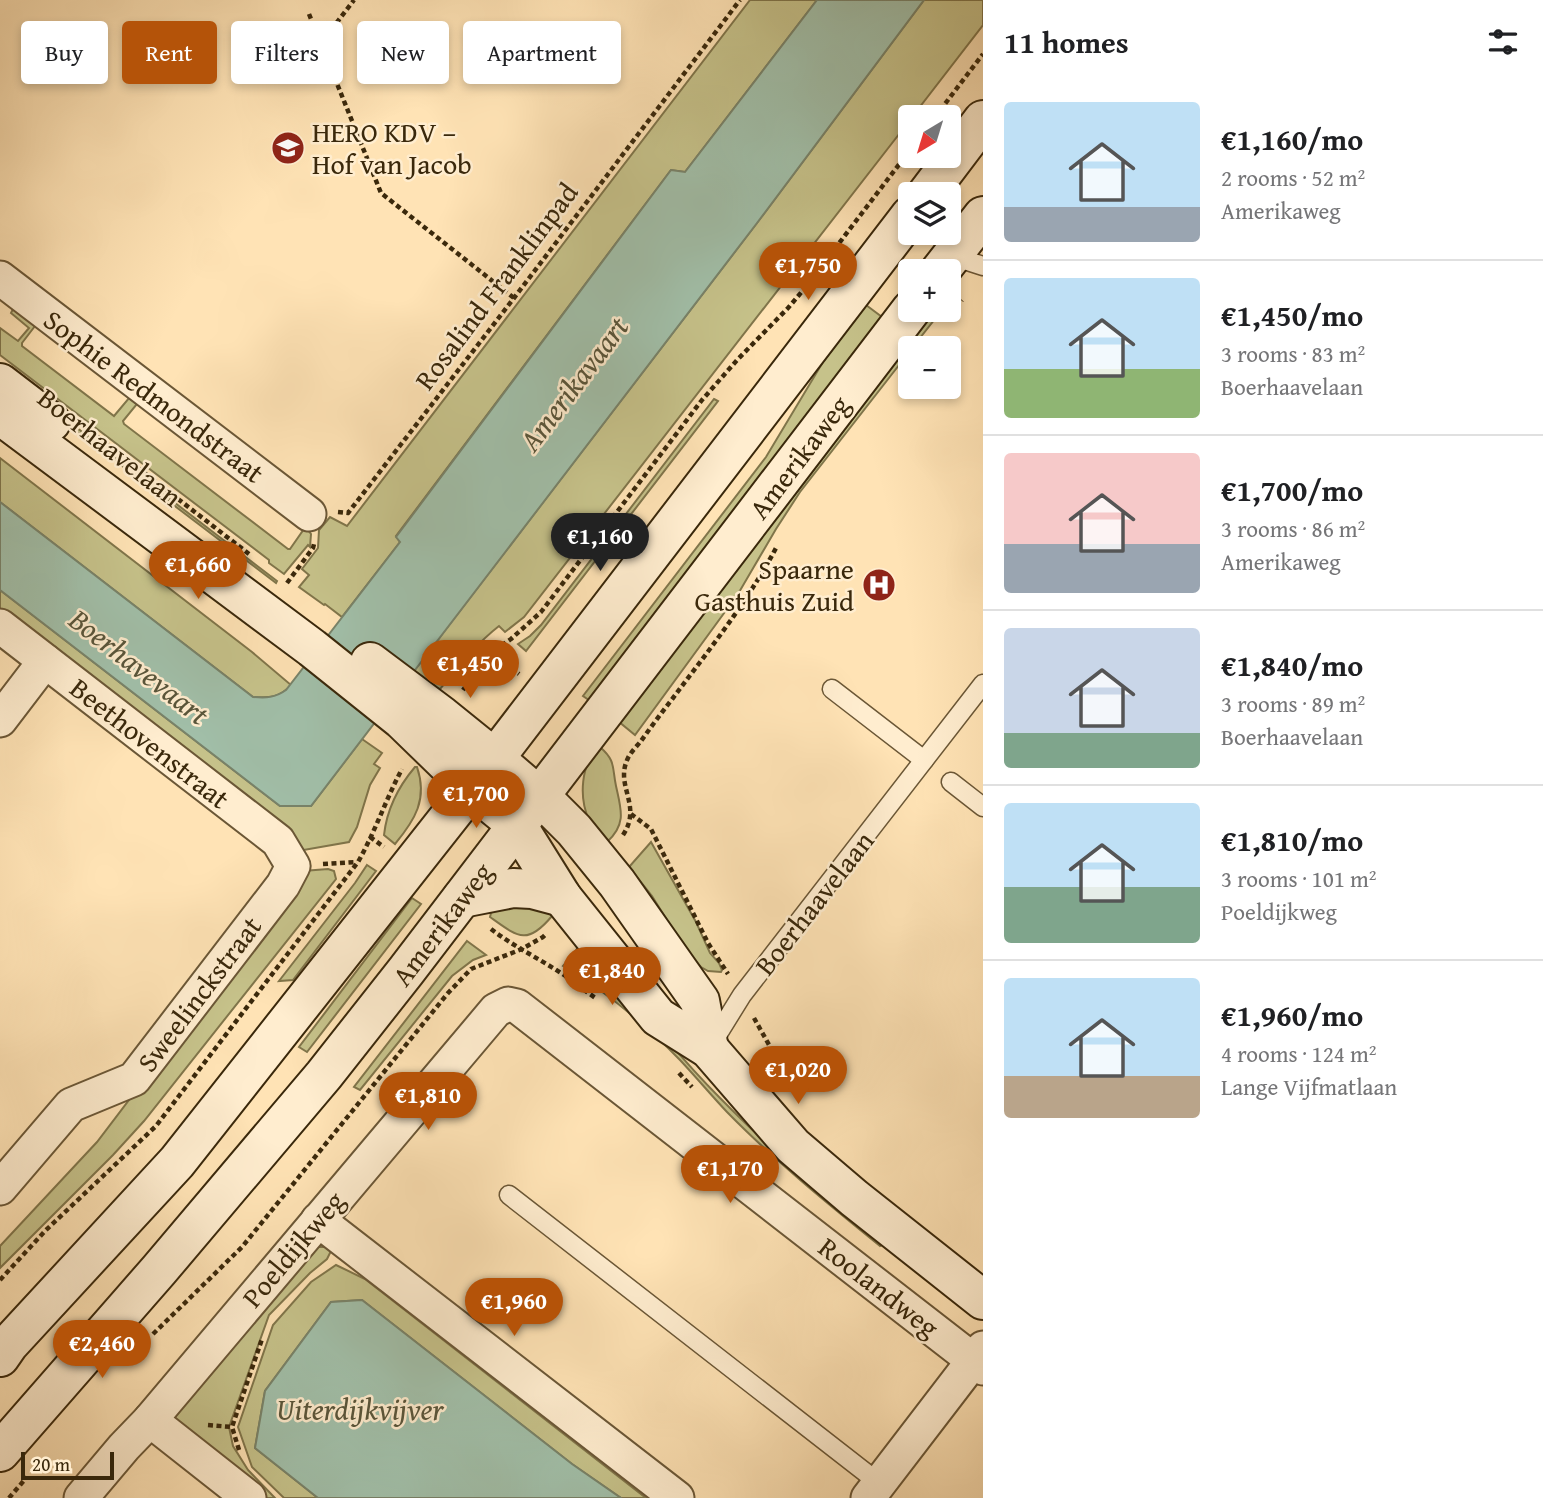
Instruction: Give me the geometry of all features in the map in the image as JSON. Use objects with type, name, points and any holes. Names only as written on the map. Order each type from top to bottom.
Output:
[{"type":"main road","points":[[936,182],[983,120]]},
{"type":"main road","points":[[961,271],[983,216]]},
{"type":"main road","name":"Amerikaweg","points":[[0,1357],[177,1162],[483,773],[898,232]]},
{"type":"main road","name":"Amerikaweg","points":[[0,1452],[324,1075],[528,811],[923,322]]},
{"type":"main road","name":"Boerhaavelaan","points":[[0,383],[400,702],[528,811],[573,830],[603,864],[700,1001],[709,1049]]},
{"type":"main road","name":"Boerhaavelaan","points":[[0,415],[319,639]]},
{"type":"main road","name":"Boerhaavelaan","points":[[528,811],[562,897],[658,1017],[709,1049],[793,1146],[983,1300]]},
{"type":"main road","points":[[462,898],[513,888],[532,889],[562,897]]},
{"type":"street","name":"Sophie Redmondstraat","points":[[0,278],[317,521]]},
{"type":"street","name":"Beethovenstraat","points":[[0,626],[278,841],[293,866]]},
{"type":"street","points":[[0,720],[45,661]]},
{"type":"street","name":"Sweelinckstraat","points":[[0,1188],[71,1105],[134,1079],[283,885],[293,866]]},
{"type":"street","name":"Poeldijkweg","points":[[80,1498],[150,1420],[496,1010],[508,1004]]},
{"type":"street","name":"Roolandweg","points":[[508,1004],[517,1006],[528,1014],[980,1359]]},
{"type":"street","points":[[318,1220],[677,1498]]},
{"type":"street","points":[[874,1491],[980,1359]]},
{"type":"street","points":[[150,1420],[249,1498]]},
{"type":"lane","name":"Boerhaavelaan","points":[[709,1049],[741,995],[983,684]]},
{"type":"lane","points":[[832,689],[924,760]]},
{"type":"lane","points":[[951,782],[983,807]]},
{"type":"lane","points":[[509,1195],[874,1491]]},
{"type":"path","points":[[338,21],[354,0]]},
{"type":"path","name":"Rosalind Franklinpad","points":[[317,521],[348,513],[740,0]]},
{"type":"path","points":[[309,14],[312,21]]},
{"type":"path","points":[[944,105],[983,54]]},
{"type":"path","points":[[337,84],[381,193],[514,298]]},
{"type":"path","points":[[491,653],[541,612],[702,400],[789,308],[898,166]]},
{"type":"path","name":"Boerhaavelaan","points":[[74,418],[254,558]]},
{"type":"path","points":[[286,583],[313,548],[317,521]]},
{"type":"path","points":[[628,758],[762,574],[780,540]]},
{"type":"path","points":[[0,1280],[45,1231],[156,1126],[358,862],[387,796],[405,764]]},
{"type":"path","points":[[153,1334],[242,1247],[471,969],[522,949]]},
{"type":"path","points":[[241,1455],[232,1427],[264,1333]]},
{"type":"shaded area","points":[[750,0],[817,0],[685,172],[671,170],[396,536],[400,542],[342,617],[299,587],[309,575],[302,569],[318,548],[319,530],[330,517],[347,526]]},
{"type":"shaded area","points":[[924,0],[983,0],[983,25],[921,105],[898,105],[898,135],[524,617],[505,632],[499,626],[468,656],[440,689],[430,686],[413,672]]},
{"type":"shaded area","points":[[866,305],[886,320],[593,703],[583,696],[766,457],[823,362]]},
{"type":"shaded area","points":[[13,309],[35,326],[22,346],[114,416],[129,398],[137,404],[123,421],[124,424],[288,549],[304,529],[311,534],[310,547],[308,545],[284,574],[0,355],[0,328],[18,341],[29,328],[11,313]]},
{"type":"shaded area","points":[[922,322],[933,322],[921,336],[911,336]]},
{"type":"shaded area","points":[[898,353],[898,366],[800,492],[738,594],[635,735],[618,721]]},
{"type":"shaded area","points":[[0,369],[277,581],[276,583],[0,373]]},
{"type":"shaded area","points":[[714,399],[718,401],[526,651],[518,644],[541,625]]},
{"type":"shaded area","points":[[0,458],[291,685],[274,696],[253,697],[0,502]]},
{"type":"shaded area","points":[[0,590],[280,806],[311,806],[362,739],[382,753],[374,764],[380,768],[370,785],[357,827],[349,842],[298,851],[0,617]]},
{"type":"shaded area","points":[[600,747],[609,756],[621,809],[618,829],[607,842],[589,820],[583,791],[588,762]]},
{"type":"shaded area","points":[[415,767],[421,789],[418,808],[395,844],[384,835],[388,816],[403,782]]},
{"type":"shaded area","points":[[651,842],[696,922],[710,953],[719,963],[721,972],[708,971],[701,967],[687,952],[652,896],[629,867]]},
{"type":"shaded area","points":[[367,865],[376,871],[293,980],[279,981],[355,883]]},
{"type":"shaded area","points":[[303,871],[334,871],[336,879],[144,1121],[0,1268],[0,1246],[97,1142]]},
{"type":"shaded area","points":[[412,898],[421,904],[307,1052],[299,1047]]},
{"type":"shaded area","points":[[518,903],[552,912],[552,916],[536,932],[529,935],[508,930],[490,917],[491,913],[500,908]]},
{"type":"shaded area","points":[[585,939],[667,1040],[720,1098],[779,1155],[882,1245],[841,1214],[763,1147],[639,1021],[563,966]]},
{"type":"shaded area","points":[[467,941],[486,955],[473,960],[452,976],[360,1090],[354,1087]]},
{"type":"shaded area","points":[[313,1247],[333,1247],[327,1259],[269,1315],[229,1427],[233,1446],[248,1470],[275,1498],[261,1498],[171,1415]]},
{"type":"shaded area","points":[[336,1265],[365,1279],[646,1498],[621,1498],[572,1464],[362,1300],[331,1302],[265,1391],[255,1448],[318,1498],[284,1498],[252,1467],[238,1427],[273,1325],[311,1282]]},
{"type":"water","points":[[817,0],[924,0],[311,806],[280,806],[0,590],[0,502],[253,697],[270,697],[286,690],[400,542],[396,537],[671,170],[685,172]]},
{"type":"water","name":"Uiterdijkvijver","points":[[362,1300],[572,1464],[621,1498],[318,1498],[255,1448],[265,1391],[331,1302]]},
{"type":"place","name":"HERO KDV – Hof van Jacob","points":[[288,148]]},
{"type":"place","name":"Spaarne Gasthuis Zuid","points":[[879,585]]},
{"type":"water label","name":"Amerikavaart","points":[[574,384]]},
{"type":"water label","name":"Boerhavevaart","points":[[139,667]]}]
